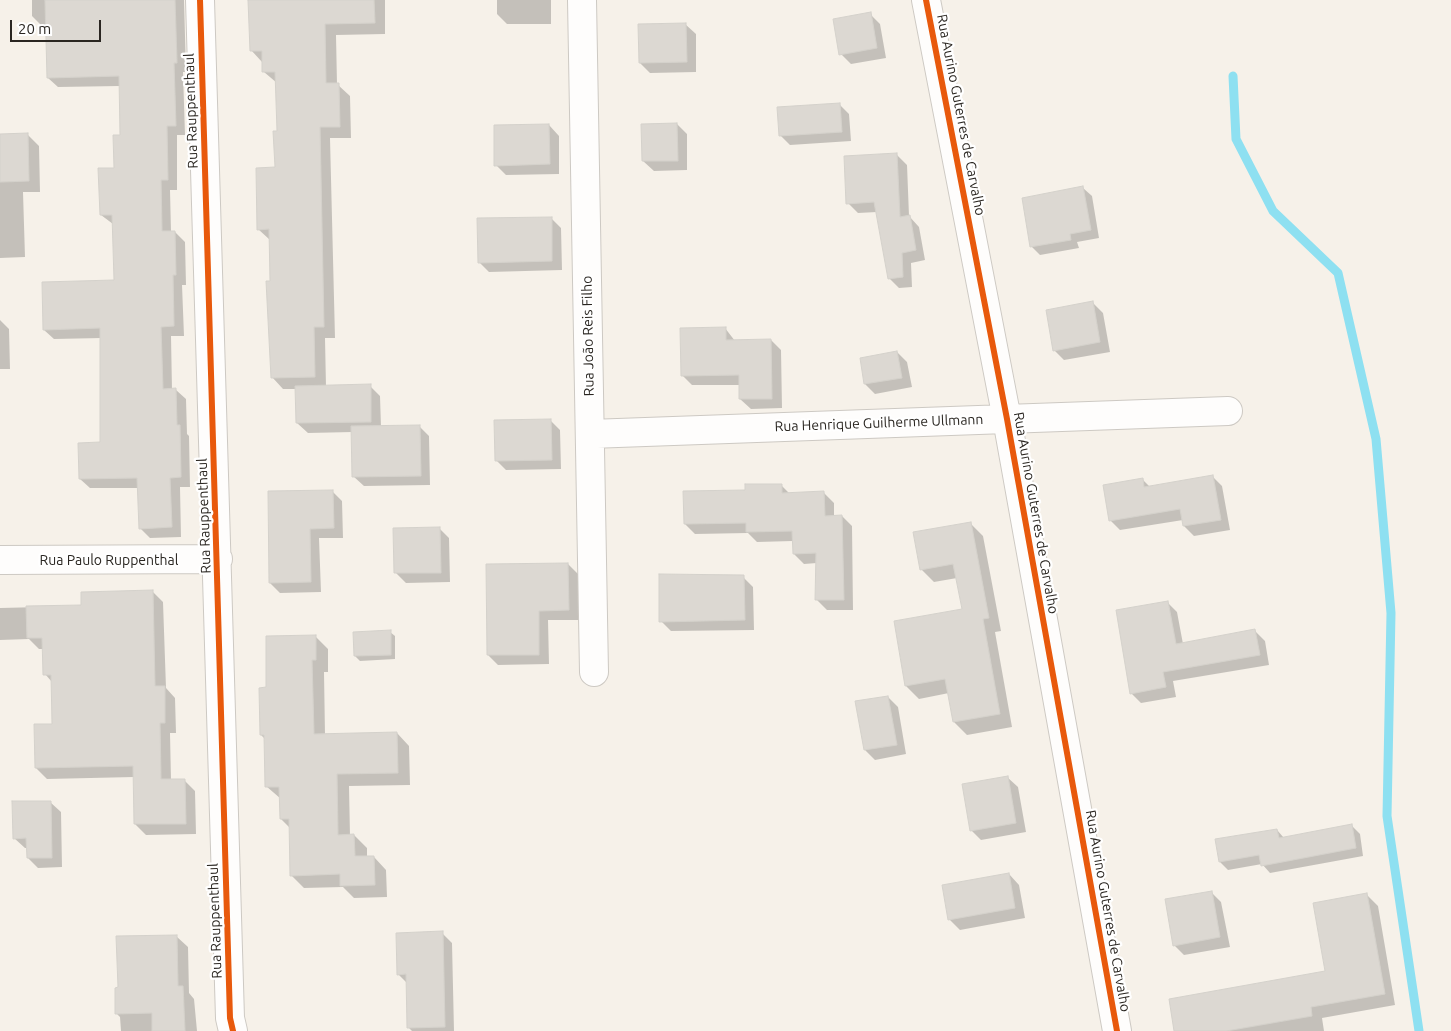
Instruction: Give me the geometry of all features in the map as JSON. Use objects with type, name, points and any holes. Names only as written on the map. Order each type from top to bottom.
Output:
[{"type":"street","name":"Rua Rauppenthaul","points":[[200,0],[218,559],[230,1018],[233,1031]]},
{"type":"street","name":"Rua João Reis Filho","points":[[582,0],[594,672]]},
{"type":"street","name":"Rua Aurino Guterres de Carvalho","points":[[926,0],[1007,419],[1116,1031]]},
{"type":"street","name":"Rua Henrique Guilherme Ullmann","points":[[590,434],[1228,411]]},
{"type":"street","name":"Rua Paulo Ruppenthal","points":[[0,560],[218,559]]},
{"type":"building","points":[[45,0],[175,0],[176,126],[167,126],[168,180],[161,180],[162,231],[175,231],[176,275],[173,275],[174,326],[161,327],[163,389],[176,388],[177,425],[180,425],[181,477],[170,478],[172,527],[139,529],[137,478],[79,479],[78,443],[100,442],[100,328],[43,330],[42,282],[114,280],[112,215],[100,215],[98,168],[114,168],[113,135],[120,135],[119,76],[47,78]]},
{"type":"building","points":[[248,0],[374,0],[375,23],[325,24],[326,83],[339,83],[340,127],[320,127],[324,327],[314,327],[315,377],[271,378],[266,281],[270,281],[269,229],[257,230],[256,168],[275,167],[273,131],[277,131],[275,72],[262,72],[262,51],[250,51]]},
{"type":"building","points":[[871,12],[877,48],[839,55],[833,19]]},
{"type":"building","points":[[686,23],[687,62],[639,63],[638,24]]},
{"type":"building","points":[[840,103],[842,132],[779,136],[777,107]]},
{"type":"building","points":[[677,123],[678,161],[642,161],[641,124]]},
{"type":"building","points":[[549,124],[550,164],[494,166],[494,125]]},
{"type":"building","points":[[28,133],[29,181],[0,182],[0,134]]},
{"type":"building","points":[[897,153],[900,217],[910,215],[916,250],[902,253],[903,277],[888,279],[874,202],[846,204],[844,156]]},
{"type":"building","points":[[1083,186],[1091,230],[1070,234],[1071,240],[1030,247],[1022,198]]},
{"type":"building","points":[[552,217],[552,261],[478,263],[477,218]]},
{"type":"building","points":[[1093,301],[1100,342],[1053,351],[1046,310]]},
{"type":"building","points":[[726,327],[726,340],[771,339],[772,399],[739,399],[739,375],[681,376],[680,328]]},
{"type":"building","points":[[897,351],[902,378],[864,384],[860,358]]},
{"type":"building","points":[[371,384],[371,422],[296,423],[295,386]]},
{"type":"building","points":[[551,419],[552,460],[495,461],[494,420]]},
{"type":"building","points":[[420,425],[421,476],[352,477],[351,426]]},
{"type":"building","points":[[1213,475],[1221,520],[1183,526],[1180,509],[1109,521],[1103,485],[1143,478],[1144,487]]},
{"type":"building","points":[[745,484],[782,484],[782,493],[824,491],[825,516],[842,515],[844,600],[815,600],[816,553],[793,554],[792,531],[746,532],[746,523],[684,524],[683,491],[745,490]]},
{"type":"building","points":[[333,490],[334,528],[310,529],[311,582],[269,583],[268,491]]},
{"type":"building","points":[[971,522],[989,618],[983,619],[1000,714],[953,722],[945,679],[905,686],[894,621],[962,609],[953,564],[920,570],[913,532]]},
{"type":"building","points":[[440,527],[441,573],[394,573],[393,528]]},
{"type":"building","points":[[568,563],[569,610],[539,611],[539,655],[487,655],[486,564]]},
{"type":"building","points":[[659,574],[744,575],[745,620],[659,622]]},
{"type":"building","points":[[153,590],[155,686],[165,686],[165,723],[160,723],[161,779],[185,779],[186,824],[134,824],[133,766],[35,768],[34,724],[52,724],[51,675],[43,675],[42,638],[27,638],[26,606],[81,605],[81,592]]},
{"type":"building","points":[[1168,601],[1176,644],[1255,629],[1260,655],[1163,672],[1166,687],[1130,694],[1116,610]]},
{"type":"building","points":[[391,630],[391,655],[354,656],[353,632]]},
{"type":"building","points":[[316,635],[316,660],[312,660],[314,734],[397,732],[398,773],[337,774],[338,835],[354,834],[355,856],[374,856],[375,885],[340,886],[340,874],[290,876],[289,819],[280,819],[279,787],[265,787],[264,735],[260,735],[259,688],[266,687],[266,636]]},
{"type":"building","points":[[888,696],[897,745],[864,750],[855,701]]},
{"type":"building","points":[[1008,776],[1016,823],[970,831],[962,784]]},
{"type":"building","points":[[12,801],[51,801],[52,858],[27,858],[26,838],[13,839]]},
{"type":"building","points":[[1352,824],[1356,848],[1261,866],[1259,855],[1219,862],[1215,839],[1277,829],[1279,838]]},
{"type":"building","points":[[1009,873],[1015,908],[948,920],[942,885]]},
{"type":"building","points":[[1212,891],[1220,937],[1173,946],[1165,899]]},
{"type":"building","points":[[1367,893],[1385,994],[1311,1007],[1312,1016],[1226,1031],[1174,1031],[1169,999],[1325,971],[1313,903]]},
{"type":"building","points":[[443,931],[445,1027],[407,1028],[406,974],[397,975],[396,933]]},
{"type":"building","points":[[177,935],[178,986],[183,986],[185,1031],[152,1031],[152,1013],[115,1014],[115,988],[118,987],[116,936]]},
{"type":"waterway","points":[[1233,76],[1236,139],[1273,211],[1338,273],[1376,439],[1391,613],[1387,816],[1419,1031]]},
{"type":"cycle path","points":[[200,0],[230,1018],[233,1031]]},
{"type":"cycle path","points":[[926,0],[1007,419],[1117,1031]]}]
